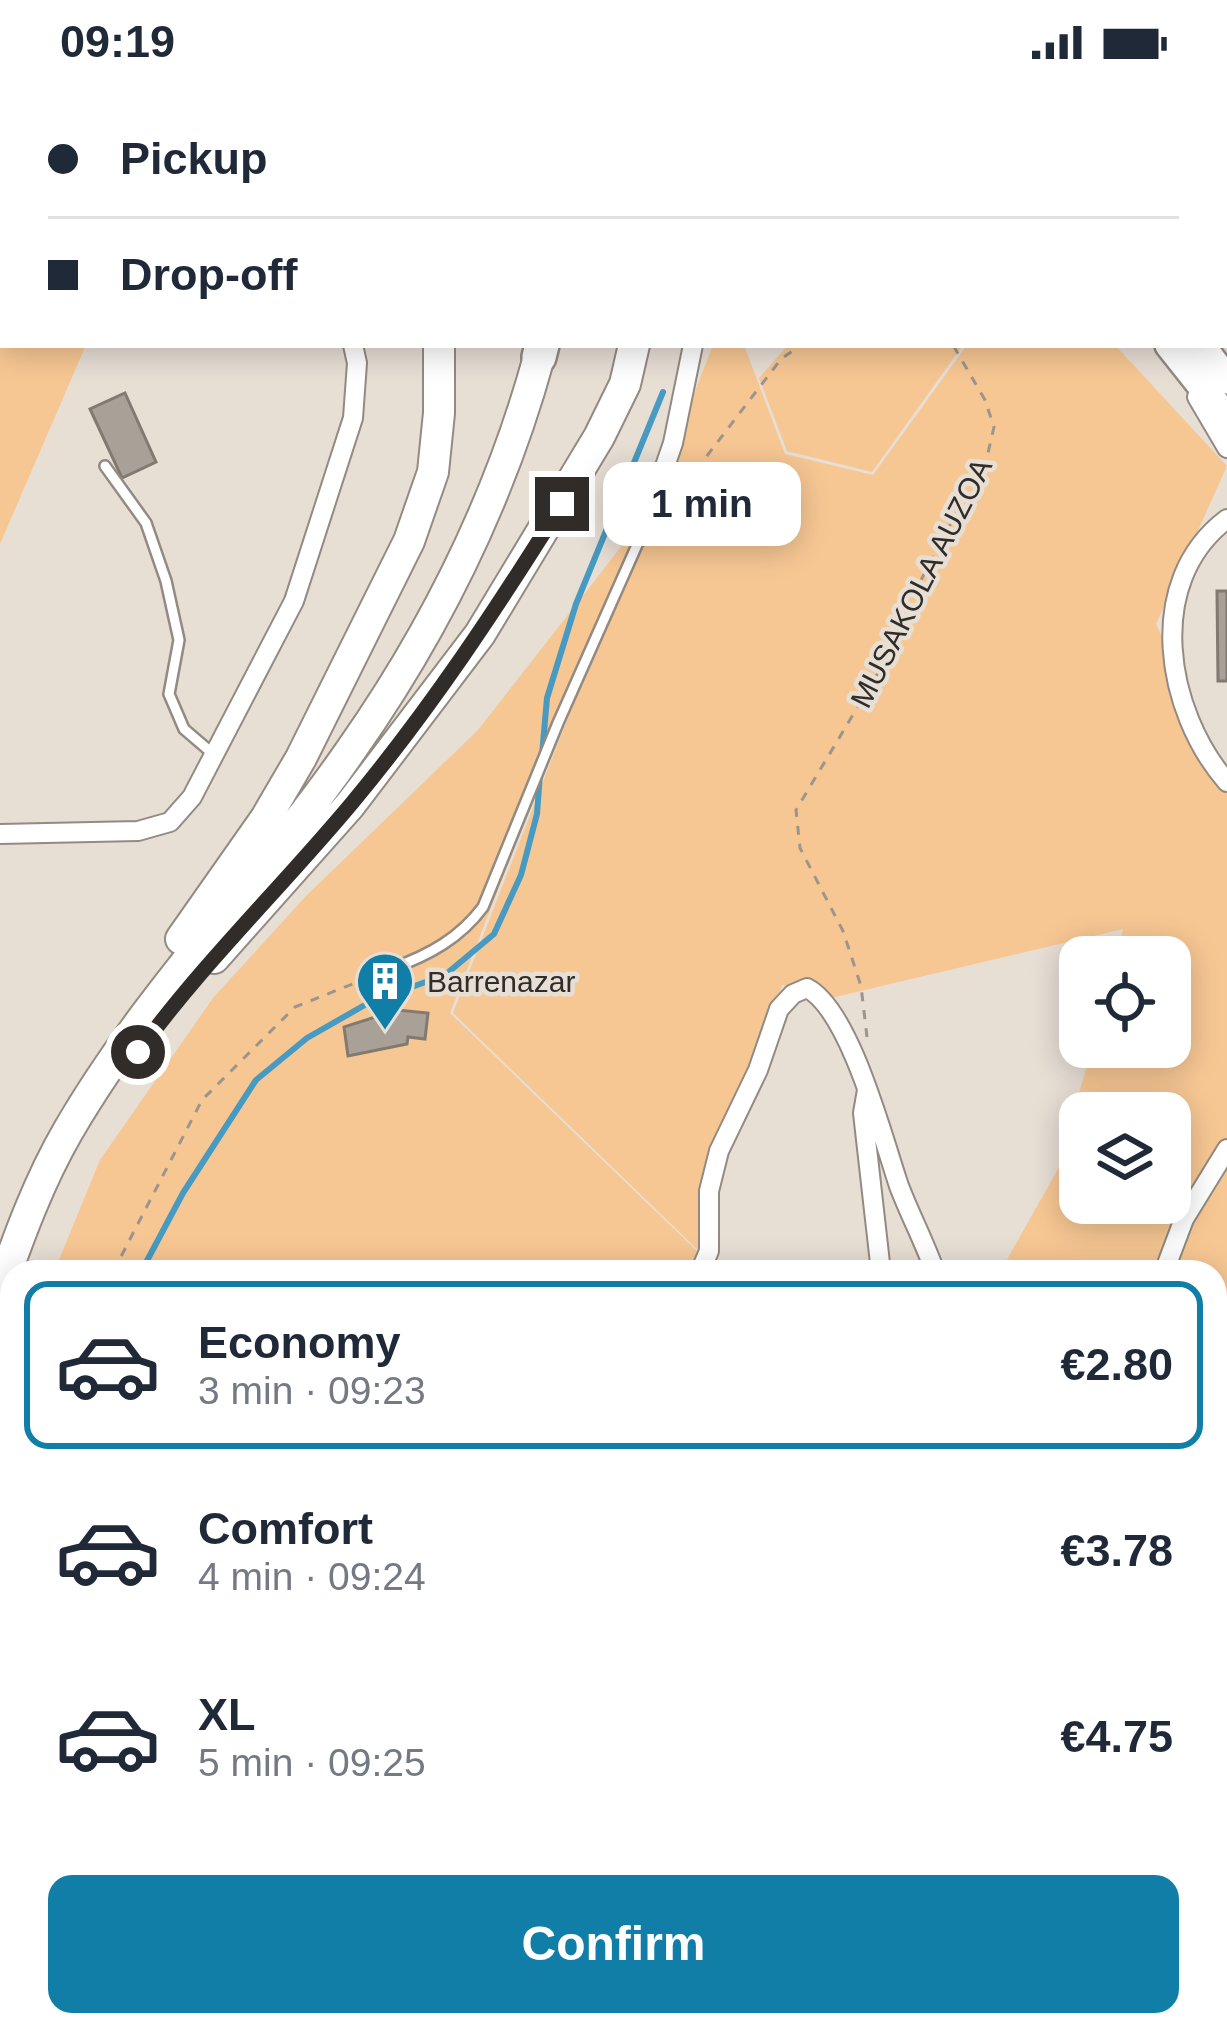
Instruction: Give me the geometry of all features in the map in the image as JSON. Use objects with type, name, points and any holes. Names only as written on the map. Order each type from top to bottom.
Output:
[{"type":"highway","points":[[11,1260],[27,1214],[106,1045],[266,818],[393,578],[433,472],[439,348]]},
{"type":"highway","points":[[67,1132],[116,1081],[196,978],[350,805],[449,678],[562,504],[625,384],[633,348]]},
{"type":"highway","points":[[67,1132],[142,1019],[319,794],[406,666],[485,515],[516,437],[540,349]]},
{"type":"main road","points":[[1183,350],[1227,380]]},
{"type":"main road","points":[[1183,350],[1227,418]]},
{"type":"street","points":[[0,834],[138,831],[170,822],[192,796],[212,753],[247,699],[294,601],[353,418],[354,348]]},
{"type":"street","points":[[641,536],[678,424],[692,348]]},
{"type":"street","points":[[1183,350],[1227,448]]},
{"type":"street","points":[[1227,519],[1204,544],[1180,586],[1170,649],[1181,702],[1210,760],[1227,782]]},
{"type":"street","points":[[705,1260],[709,1191],[719,1151],[758,1070],[779,1009],[793,994],[807,988],[829,1004],[876,1106],[900,1188],[930,1260]]},
{"type":"street","points":[[866,1090],[863,1113],[880,1260]]},
{"type":"street","points":[[1169,1260],[1184,1219],[1227,1149]]},
{"type":"lane","points":[[105,466],[146,524],[166,581],[179,640],[169,694],[184,729],[212,753]]},
{"type":"lane","points":[[393,968],[468,927],[483,907],[641,536]]},
{"type":"path","points":[[668,506],[781,359],[797,348]]},
{"type":"path","name":"MUSAKOLA AUZOA","points":[[867,1048],[861,986],[842,931],[800,848],[796,811],[906,626],[920,582],[988,452],[994,427],[985,400],[955,348]]},
{"type":"path","points":[[119,1260],[202,1100],[295,1006],[393,968]]},
{"type":"shaded area","points":[[0,348],[85,348],[0,544]]},
{"type":"shaded area","points":[[712,348],[745,348],[785,454],[873,475],[965,348],[1118,348],[1227,466],[1156,624],[1227,776],[1227,1260],[1007,1260],[1059,1165],[1059,1224],[1191,1224],[1191,1092],[1079,1092],[1086,1068],[1191,1068],[1191,936],[1122,936],[1123,929],[1093,936],[1059,936],[1059,944],[831,998],[782,985],[698,1250],[453,1013]]},
{"type":"shaded area","points":[[785,348],[961,348],[872,472],[787,451],[759,378]]},
{"type":"shaded area","points":[[642,520],[450,1013],[699,1253],[697,1260],[59,1260],[100,1160],[213,998],[306,896],[478,730]]},
{"type":"building","points":[[125,393],[156,462],[122,478],[90,409]]},
{"type":"building","points":[[1217,591],[1227,591],[1227,681],[1218,681]]},
{"type":"building","name":"Barrenazar","points":[[397,1010],[428,1013],[425,1039],[408,1037],[407,1044],[348,1056],[344,1027]]},
{"type":"waterway","points":[[542,755],[547,698],[576,604],[663,392]]},
{"type":"waterway","points":[[147,1260],[183,1193],[256,1080],[307,1038],[370,1002],[445,975],[494,934],[521,875],[537,814],[540,774]]},
{"type":"place","name":"Barrenazar","points":[[385,1032]]},
{"type":"route","points":[[138,1052],[196,978],[400,743],[480,634],[562,504]]}]
